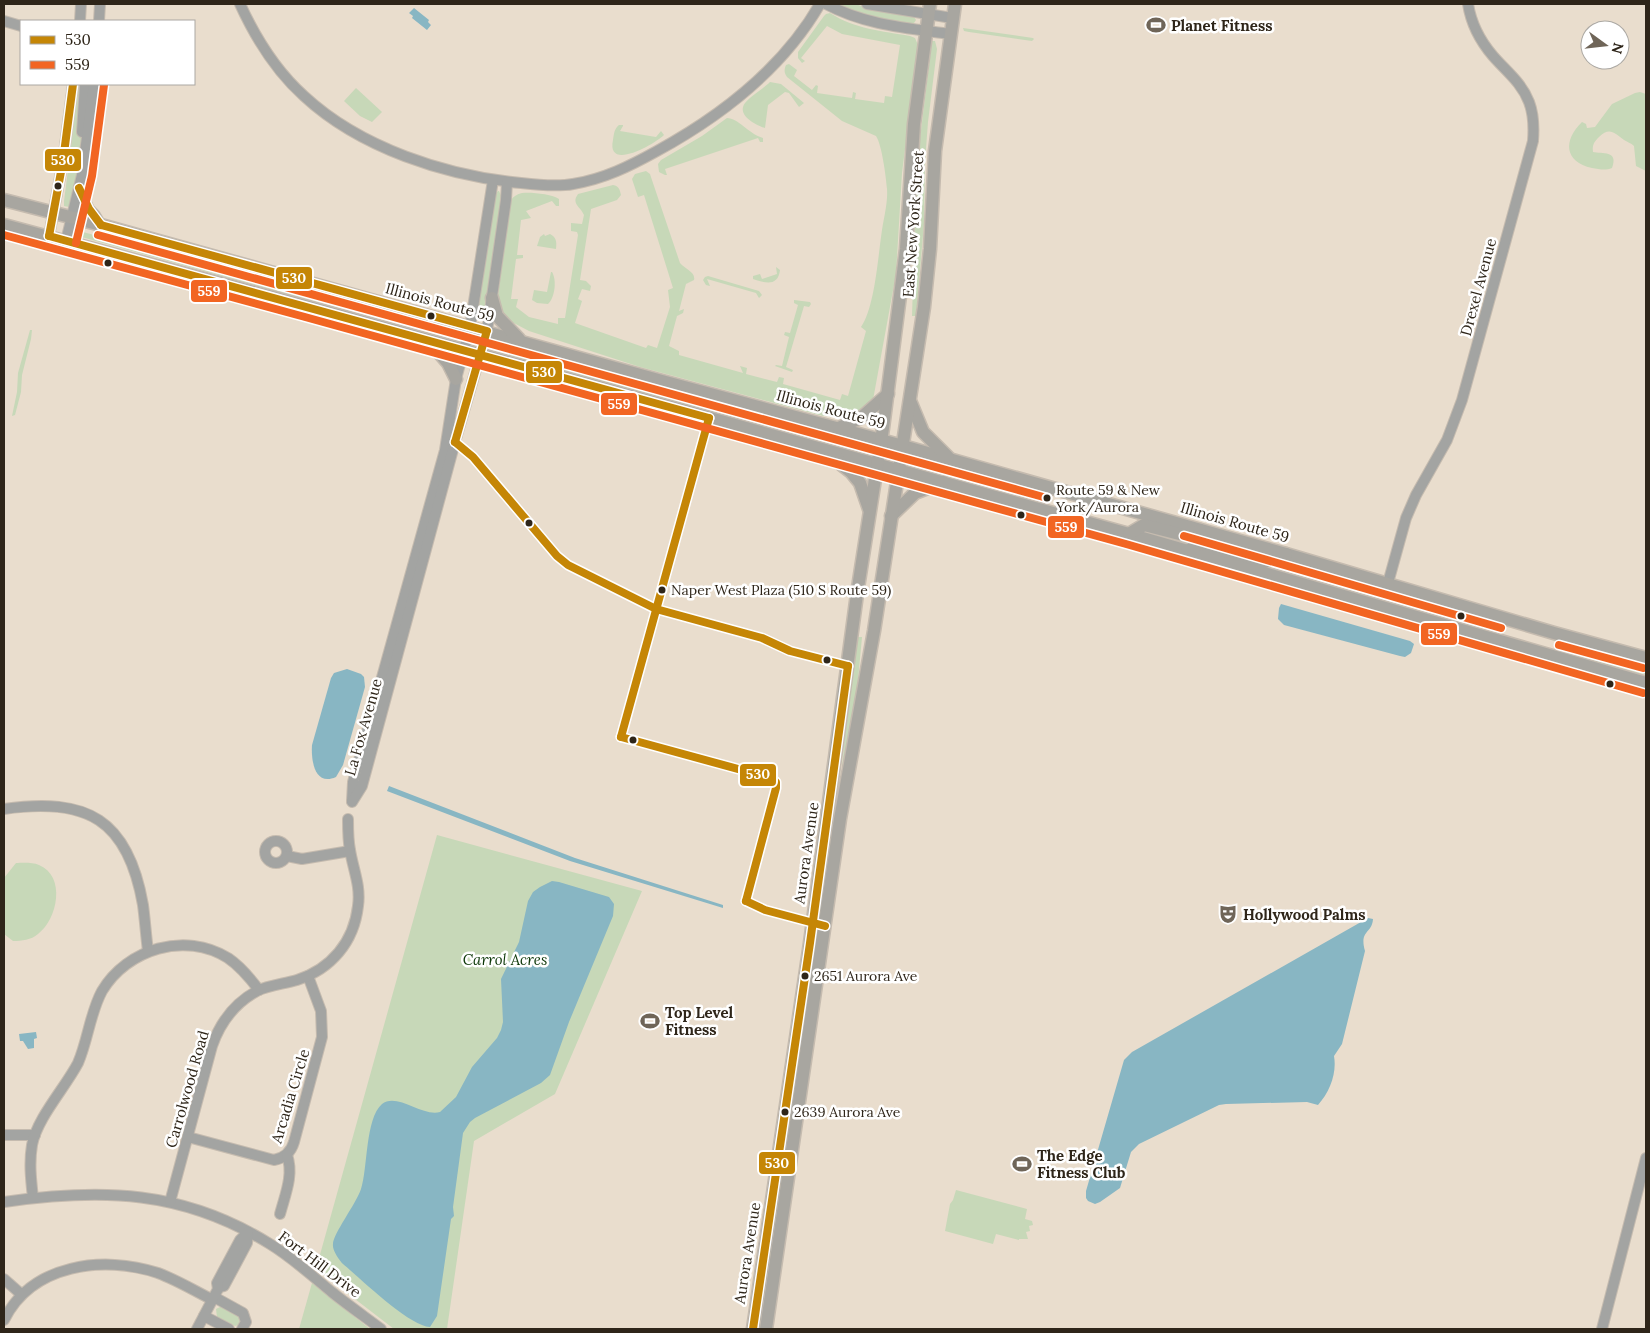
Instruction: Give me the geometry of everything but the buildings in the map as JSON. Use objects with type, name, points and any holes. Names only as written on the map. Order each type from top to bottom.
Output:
[{"type":"main road","name":"East New York Street","points":[[903,446],[927,276],[935,151],[954,4]]},
{"type":"main road","name":"East New York Street","points":[[881,440],[905,257],[914,124],[930,9]]},
{"type":"main road","name":"Illinois Route 59","points":[[4,200],[840,428],[1646,658]]},
{"type":"main road","points":[[4,225],[1187,550],[1646,683]]},
{"type":"main road","points":[[492,298],[497,316],[521,341]]},
{"type":"main road","points":[[429,341],[448,363],[456,379]]},
{"type":"main road","points":[[840,428],[862,418],[888,394]]},
{"type":"main road","points":[[910,400],[923,432],[950,459]]},
{"type":"main road","name":"Aurora Avenue","points":[[752,1329],[810,943],[881,440]]},
{"type":"main road","name":"Aurora Avenue","points":[[766,1329],[840,819],[874,631],[903,446]]},
{"type":"main road","points":[[834,453],[842,465],[860,483],[870,510]]},
{"type":"main road","points":[[891,516],[915,493],[943,482]]},
{"type":"main road","points":[[1129,534],[1144,525],[1191,537],[1200,530]]},
{"type":"main road","points":[[1187,550],[1200,544],[1265,562],[1286,554]]},
{"type":"street","points":[[80,20],[81,4]]},
{"type":"street","points":[[99,20],[100,4]]},
{"type":"street","points":[[240,4],[261,46],[281,73],[329,117],[359,135],[420,161],[448,170],[493,180],[538,185],[566,185],[595,180],[621,170],[665,147],[707,120],[763,76],[800,34],[820,4]]},
{"type":"street","points":[[826,4],[855,18],[873,23],[950,34]]},
{"type":"street","points":[[867,4],[930,9],[952,18]]},
{"type":"street","name":"Drexel Avenue","points":[[1388,583],[1408,512],[1447,440],[1462,400],[1533,141],[1534,128],[1529,101],[1520,84],[1494,57],[1480,38],[1474,26],[1468,4]]},
{"type":"street","points":[[4,21],[20,26]]},
{"type":"street","points":[[49,236],[55,213],[73,85]]},
{"type":"street","points":[[82,175],[85,85]]},
{"type":"street","points":[[66,241],[82,175],[94,85]]},
{"type":"street","name":"La Fox Avenue","points":[[493,180],[470,327],[456,379],[445,450],[353,782],[352,802],[362,786],[487,331],[506,200],[506,182]]},
{"type":"street","points":[[79,188],[89,209],[101,225]]},
{"type":"street","points":[[4,809],[33,806],[69,808],[92,815],[108,827],[124,847],[138,883],[148,951]]},
{"type":"street","name":"Carrolwood Road","points":[[170,1202],[216,1034],[231,1012],[250,995],[259,990],[308,976],[324,968],[344,946],[354,925],[359,904],[359,892],[350,851],[348,819]]},
{"type":"street","points":[[287,856],[302,859],[350,851]]},
{"type":"street","points":[[33,1198],[30,1168],[34,1135],[77,1065],[102,992],[117,972],[148,951],[162,947],[183,945],[205,948],[227,957],[239,966],[259,990]]},
{"type":"street","name":"Arcadia Circle","points":[[188,1137],[269,1160],[279,1159],[286,1155],[294,1142],[322,1036],[321,1011],[308,976]]},
{"type":"street","points":[[4,1135],[34,1135]]},
{"type":"street","points":[[280,1214],[290,1175],[290,1165],[286,1155]]},
{"type":"street","points":[[1602,1329],[1646,1158]]},
{"type":"street","name":"Fort Hill Drive","points":[[4,1202],[75,1194],[114,1194],[147,1197],[210,1214],[248,1232],[291,1258],[334,1294],[381,1329]]},
{"type":"street","points":[[197,1329],[215,1295],[217,1283],[240,1240],[248,1232]]},
{"type":"street","points":[[5,1312],[21,1294],[40,1280],[56,1272],[73,1268],[117,1265],[163,1275],[215,1295],[243,1313],[246,1322],[242,1329]]},
{"type":"street","points":[[4,1279],[21,1294]]},
{"type":"street","points":[[204,1316],[229,1329]]},
{"type":"green space","points":[[837,4],[855,4],[914,17],[916,20],[914,23],[884,21],[864,16]]},
{"type":"green space","points":[[830,13],[859,26],[910,36],[915,38],[918,45],[902,173],[896,274],[873,400],[853,417],[823,416],[640,367],[529,331],[508,320],[497,302],[511,200],[514,196],[522,193],[536,193],[559,199],[559,206],[556,206],[552,201],[526,211],[531,218],[521,220],[517,255],[523,255],[523,258],[516,259],[511,299],[518,299],[516,307],[529,317],[558,324],[558,318],[565,318],[578,235],[577,232],[571,231],[571,223],[582,224],[584,215],[576,203],[576,197],[578,194],[613,185],[618,187],[620,191],[621,195],[617,200],[591,209],[580,280],[586,281],[591,286],[590,291],[582,289],[578,299],[582,301],[575,323],[646,348],[648,345],[657,348],[670,307],[668,290],[673,288],[644,195],[638,197],[632,179],[635,174],[646,171],[650,174],[680,263],[694,277],[694,280],[686,284],[679,311],[684,309],[683,313],[677,316],[669,346],[679,351],[679,355],[743,373],[740,366],[747,368],[746,374],[777,382],[779,377],[784,378],[783,384],[840,400],[842,394],[848,396],[866,331],[861,327],[870,307],[875,281],[887,199],[883,161],[876,136],[842,121],[787,77],[785,70],[786,65],[789,64],[797,70],[794,76],[812,90],[816,85],[818,86],[817,93],[852,98],[853,92],[856,93],[855,99],[884,103],[885,96],[892,97],[900,45],[842,34],[827,26],[801,58],[805,61],[802,63],[798,58],[798,52],[824,16]]},
{"type":"green space","points":[[963,28],[1034,39],[1032,41],[969,32],[964,31]]},
{"type":"green space","points":[[932,41],[935,41],[937,49],[928,122],[924,224],[916,316],[912,316],[917,163]]},
{"type":"green space","points":[[770,82],[781,84],[804,103],[799,107],[789,93],[785,92],[768,105],[765,128],[748,119],[743,112],[743,107],[747,100]]},
{"type":"green space","points":[[79,85],[83,85],[78,180],[69,207],[64,206]]},
{"type":"green space","points":[[356,88],[382,112],[372,122],[360,116],[344,101]]},
{"type":"green space","points":[[1640,92],[1646,94],[1646,171],[1636,166],[1634,146],[1609,131],[1596,140],[1593,152],[1605,153],[1611,156],[1614,162],[1612,168],[1604,170],[1592,168],[1576,161],[1569,150],[1569,143],[1582,122],[1586,124],[1587,128],[1595,127],[1612,104]]},
{"type":"green space","points":[[727,118],[763,138],[763,142],[760,142],[758,138],[665,169],[667,175],[659,172],[658,164],[661,160],[702,136]]},
{"type":"green space","points":[[619,125],[623,125],[620,131],[656,137],[661,131],[664,135],[642,149],[624,155],[617,154],[613,149],[613,140],[615,130]]},
{"type":"green space","points":[[498,191],[502,198],[485,318],[479,321],[476,317]]},
{"type":"green space","points":[[79,231],[253,274],[456,330],[460,334],[452,335],[394,319],[302,298],[78,236]]},
{"type":"green space","points":[[544,234],[545,236],[550,234],[554,236],[556,249],[537,246],[540,237]]},
{"type":"green space","points":[[776,267],[780,270],[777,279],[774,281],[766,282],[753,279],[753,276],[760,274],[762,279],[777,274]]},
{"type":"green space","points":[[551,272],[554,275],[555,284],[552,298],[548,304],[537,303],[532,300],[534,290],[547,292]]},
{"type":"green space","points":[[708,276],[759,291],[762,295],[759,298],[756,293],[707,279],[710,286],[706,285],[703,280]]},
{"type":"green space","points":[[794,300],[810,302],[811,304],[809,307],[804,306],[786,367],[793,370],[792,372],[775,366],[782,366],[789,337],[784,335],[785,332],[790,333],[798,305],[794,303]]},
{"type":"green space","points":[[30,330],[32,330],[31,339],[22,375],[21,392],[15,415],[12,416],[17,392],[18,373]]},
{"type":"green space","points":[[493,346],[503,347],[634,384],[698,397],[768,416],[767,419],[683,404],[496,351],[492,349]]},
{"type":"green space","points":[[858,637],[862,637],[855,713],[845,768],[842,767],[845,736]]},
{"type":"green space","points":[[1578,651],[1646,670],[1646,675],[1576,656]]},
{"type":"green space","name":"Carrol Acres","points":[[437,835],[642,891],[555,1094],[474,1141],[447,1329],[394,1329],[316,1269]]},
{"type":"green space","points":[[16,863],[36,864],[48,871],[53,878],[56,888],[56,898],[50,918],[38,934],[32,938],[13,941],[4,934],[4,878]]},
{"type":"green space","points":[[956,1190],[1027,1209],[1025,1219],[1032,1221],[1033,1225],[1029,1226],[1030,1231],[1026,1232],[1028,1239],[1019,1240],[996,1234],[993,1244],[945,1231],[950,1204]]},
{"type":"green space","points":[[312,1283],[370,1329],[299,1329]]},
{"type":"green space","points":[[222,1306],[242,1319],[239,1325],[235,1326],[217,1317],[216,1309]]},
{"type":"water","points":[[414,8],[429,20],[428,22],[431,25],[427,30],[412,18],[413,16],[409,13]]},
{"type":"water","points":[[1281,604],[1410,641],[1414,644],[1411,653],[1405,657],[1400,656],[1284,625],[1278,619]]},
{"type":"water","points":[[347,669],[364,677],[365,687],[343,765],[336,777],[323,778],[318,775],[313,764],[312,745],[331,678],[334,673]]},
{"type":"water","points":[[389,786],[575,858],[723,905],[723,908],[570,861],[387,791]]},
{"type":"water","points":[[552,881],[609,897],[614,904],[613,916],[569,1022],[550,1075],[541,1083],[475,1118],[463,1133],[453,1207],[454,1216],[451,1219],[437,1316],[430,1327],[421,1325],[398,1311],[343,1264],[334,1249],[334,1239],[361,1189],[370,1132],[377,1111],[382,1104],[388,1101],[395,1101],[433,1113],[440,1112],[456,1097],[472,1067],[497,1038],[503,1022],[501,979],[519,942],[528,901],[533,892]]},
{"type":"water","points":[[1368,918],[1373,919],[1372,924],[1364,939],[1365,951],[1342,1044],[1334,1056],[1332,1082],[1318,1105],[1307,1102],[1219,1105],[1139,1144],[1131,1152],[1120,1188],[1100,1202],[1095,1204],[1088,1201],[1086,1191],[1124,1060],[1132,1052]]},
{"type":"water","points":[[36,1032],[37,1038],[34,1039],[34,1048],[28,1049],[23,1041],[20,1041],[19,1034]]},
{"type":"transit line","name":"530","points":[[49,236],[63,161],[73,85]]},
{"type":"transit line","name":"559","points":[[76,243],[92,176],[104,85]]},
{"type":"transit line","name":"530","points":[[79,188],[89,209],[101,225]]},
{"type":"transit line","name":"530","points":[[101,225],[487,331]]},
{"type":"transit line","name":"559","points":[[4,235],[1126,544],[1643,693]]},
{"type":"transit line","name":"559","points":[[98,235],[1047,498]]},
{"type":"transit line","name":"530","points":[[49,236],[709,418]]},
{"type":"transit line","name":"530","points":[[455,442],[486,334]]},
{"type":"transit line","name":"530","points":[[621,737],[709,418]]},
{"type":"transit line","name":"530","points":[[455,442],[473,457],[557,556],[568,565],[656,609],[762,638],[790,651],[848,666]]},
{"type":"transit line","name":"559","points":[[1184,536],[1501,628]]},
{"type":"transit line","name":"559","points":[[1559,645],[1643,668]]},
{"type":"transit line","name":"530","points":[[753,1329],[810,943],[848,666]]},
{"type":"transit line","name":"530","points":[[621,737],[771,778],[776,782],[746,901]]},
{"type":"transit line","name":"530","points":[[746,901],[765,910],[825,926]]},
{"type":"place","name":"Planet Fitness","points":[[1156,25]]},
{"type":"place","name":"Route 59 & New York/Aurora","points":[[1047,498]]},
{"type":"place","name":"Naper West Plaza (510 S Route 59)","points":[[662,590]]},
{"type":"place","name":"Hollywood Palms","points":[[1228,914]]},
{"type":"place","name":"2651 Aurora Ave","points":[[805,976]]},
{"type":"place","name":"Top Level Fitness","points":[[650,1021]]},
{"type":"place","name":"2639 Aurora Ave","points":[[785,1112]]},
{"type":"place","name":"The Edge Fitness Club","points":[[1022,1164]]}]
